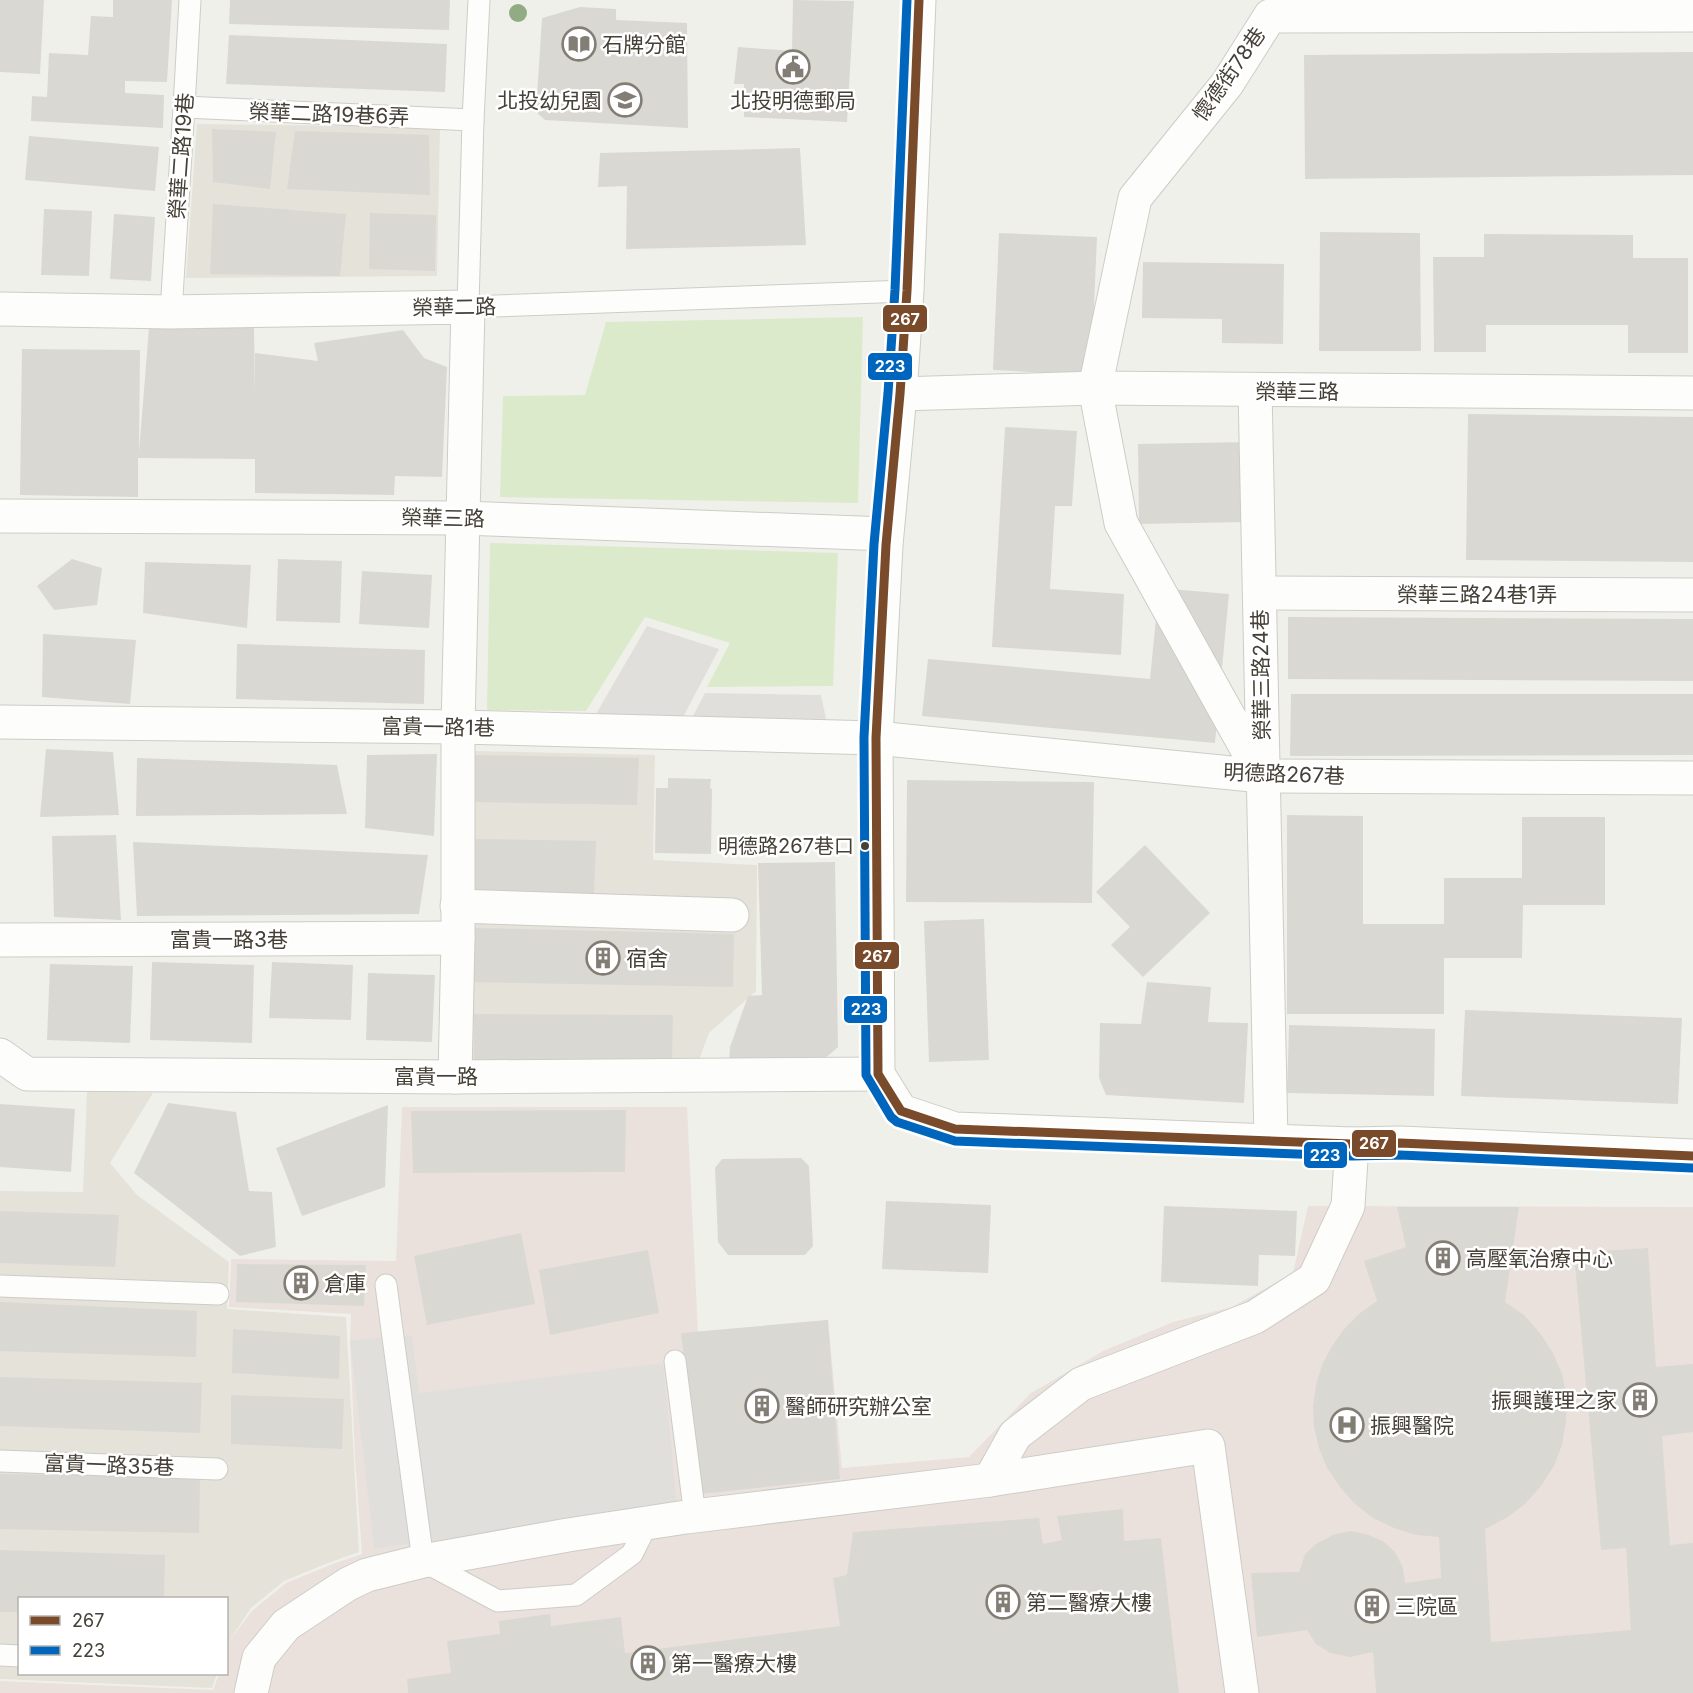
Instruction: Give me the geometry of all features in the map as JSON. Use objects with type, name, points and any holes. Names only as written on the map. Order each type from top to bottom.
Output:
[{"type":"street","points":[[919,0],[907,291],[900,394],[886,534],[876,738],[878,1074],[901,1111],[955,1129],[1352,1144],[1400,1143],[1693,1156]]},
{"type":"street","name":"懷德街78巷","points":[[1095,388],[1135,198],[1227,84],[1270,15],[1693,15]]},
{"type":"street","points":[[455,1077],[458,938],[458,727],[468,307]]},
{"type":"street","name":"榮華二路","points":[[0,309],[171,312],[468,307]]},
{"type":"street","points":[[1095,388],[1121,523],[1262,776]]},
{"type":"street","name":"榮華三路","points":[[900,394],[1095,388],[1693,393]]},
{"type":"street","name":"榮華三路24巷","points":[[1255,390],[1271,1140]]},
{"type":"street","name":"榮華三路","points":[[0,516],[462,518],[886,534]]},
{"type":"street","name":"榮華三路24巷1弄","points":[[1260,594],[1693,595]]},
{"type":"street","name":"富貴一路1巷","points":[[0,722],[458,727],[876,738]]},
{"type":"street","name":"明德路267巷","points":[[876,738],[1262,776],[1693,778]]},
{"type":"street","points":[[457,906],[732,915]]},
{"type":"street","name":"富貴一路3巷","points":[[0,940],[458,938]]},
{"type":"street","name":"富貴一路","points":[[0,1055],[27,1074],[455,1077],[878,1074]]},
{"type":"street","points":[[990,1480],[1015,1435],[1081,1384],[1255,1317],[1314,1279],[1348,1206],[1352,1144]]},
{"type":"street","points":[[251,1693],[259,1658],[286,1625],[348,1584],[367,1575],[423,1561],[568,1535],[695,1516],[990,1480],[1208,1446],[1242,1693]]},
{"type":"lane","name":"榮華二路19巷","points":[[171,312],[190,0]]},
{"type":"lane","points":[[468,307],[479,0]]},
{"type":"lane","name":"榮華二路19巷6弄","points":[[184,107],[473,120]]},
{"type":"lane","name":"榮華二路","points":[[468,307],[907,291]]},
{"type":"lane","points":[[386,1284],[423,1561],[498,1601],[576,1595],[632,1554],[647,1524]]},
{"type":"lane","points":[[0,1286],[218,1294]]},
{"type":"lane","points":[[675,1361],[695,1516]]},
{"type":"lane","name":"富貴一路35巷","points":[[0,1461],[217,1469]]},
{"type":"lane","points":[[0,1655],[18,1656]]},
{"type":"shaded area","points":[[197,124],[440,127],[437,276],[186,278]]},
{"type":"shaded area","points":[[647,626],[719,649],[683,717],[596,714]]},
{"type":"shaded area","points":[[705,693],[821,695],[826,719],[692,718]]},
{"type":"shaded area","points":[[472,751],[655,755],[653,860],[757,865],[756,991],[709,1033],[698,1063],[470,1062]]},
{"type":"shaded area","points":[[87,1091],[153,1093],[110,1163],[137,1195],[229,1262],[227,1309],[346,1317],[359,1552],[284,1581],[251,1608],[228,1642],[228,1597],[18,1597],[18,1675],[217,1675],[212,1688],[0,1679],[0,1191],[83,1192]]},
{"type":"shaded area","name":"振興醫院","points":[[402,1107],[687,1107],[698,1332],[828,1320],[842,1468],[969,1457],[1031,1393],[1103,1351],[1173,1322],[1232,1307],[1293,1273],[1308,1206],[1693,1207],[1693,1693],[0,1693],[0,1681],[213,1690],[219,1675],[228,1675],[229,1641],[252,1611],[286,1583],[362,1554],[355,1459],[351,1314],[229,1307],[231,1259],[396,1261]]},
{"type":"shaded area","points":[[412,1335],[419,1393],[663,1363],[677,1505],[374,1549],[350,1340]]},
{"type":"green space","points":[[863,317],[858,503],[500,497],[503,396],[585,395],[606,322]]},
{"type":"green space","points":[[490,543],[838,553],[833,686],[707,687],[730,643],[645,617],[586,711],[487,710]]},
{"type":"building","points":[[0,0],[44,0],[40,74],[0,72]]},
{"type":"building","points":[[113,0],[172,0],[167,82],[125,81],[125,93],[164,95],[163,128],[31,121],[32,96],[47,97],[49,53],[88,55],[91,16],[113,17]]},
{"type":"building","points":[[230,0],[450,0],[449,30],[229,24]]},
{"type":"building","name":"北投明德郵局","points":[[793,0],[854,1],[847,122],[744,117],[744,84],[734,84],[738,47],[792,51]]},
{"type":"building","points":[[580,7],[616,9],[616,20],[687,23],[688,128],[545,120],[536,112],[542,18]]},
{"type":"building","points":[[229,35],[447,44],[445,92],[226,84]]},
{"type":"building","points":[[1693,52],[1693,175],[1305,179],[1304,55]]},
{"type":"building","points":[[212,129],[276,132],[270,189],[213,182]]},
{"type":"building","points":[[295,131],[429,135],[430,195],[287,189]]},
{"type":"building","points":[[29,136],[159,147],[155,191],[25,180]]},
{"type":"building","points":[[800,148],[806,245],[626,249],[627,186],[598,187],[600,153]]},
{"type":"building","points":[[213,204],[346,214],[340,276],[210,274]]},
{"type":"building","points":[[44,209],[92,211],[89,276],[41,275]]},
{"type":"building","points":[[370,213],[436,215],[435,271],[369,269]]},
{"type":"building","points":[[114,214],[155,217],[151,281],[110,279]]},
{"type":"building","points":[[1320,232],[1420,233],[1421,351],[1319,351]]},
{"type":"building","points":[[999,233],[1097,237],[1091,375],[993,370]]},
{"type":"building","points":[[1484,234],[1633,235],[1633,258],[1688,258],[1688,353],[1628,353],[1628,325],[1486,325],[1486,352],[1434,352],[1433,257],[1484,257]]},
{"type":"building","points":[[1143,262],[1284,264],[1283,344],[1222,343],[1222,319],[1142,318]]},
{"type":"building","points":[[149,328],[254,328],[255,397],[255,353],[318,361],[314,343],[403,330],[424,358],[447,367],[442,477],[395,476],[394,495],[255,493],[255,459],[138,458],[138,497],[20,495],[22,349],[140,350],[139,452]]},
{"type":"building","points":[[1468,414],[1693,417],[1693,562],[1466,560]]},
{"type":"building","points":[[1005,427],[1077,431],[1072,506],[1055,506],[1050,589],[1124,594],[1121,655],[992,647]]},
{"type":"building","points":[[1246,442],[1247,522],[1139,524],[1138,444]]},
{"type":"building","points":[[72,559],[102,568],[97,605],[54,610],[37,586]]},
{"type":"building","points":[[278,559],[342,561],[340,623],[276,621]]},
{"type":"building","points":[[145,562],[251,565],[247,628],[143,613]]},
{"type":"building","points":[[362,571],[432,575],[429,628],[359,624]]},
{"type":"building","points":[[1159,588],[1229,594],[1215,743],[922,716],[928,659],[1150,679]]},
{"type":"building","points":[[1288,617],[1693,619],[1693,681],[1288,679]]},
{"type":"building","points":[[43,634],[136,640],[130,704],[42,697]]},
{"type":"building","points":[[237,644],[425,650],[424,704],[236,699]]},
{"type":"building","points":[[1291,694],[1693,694],[1693,755],[1290,756]]},
{"type":"building","points":[[46,749],[113,752],[119,815],[40,817]]},
{"type":"building","points":[[437,754],[434,836],[365,828],[367,755]]},
{"type":"building","points":[[475,755],[639,758],[637,805],[474,802]]},
{"type":"building","points":[[137,758],[337,765],[347,814],[136,816]]},
{"type":"building","points":[[668,778],[711,779],[711,854],[655,853],[656,788],[668,788]]},
{"type":"building","points":[[907,780],[1094,782],[1092,903],[906,902]]},
{"type":"building","points":[[1287,815],[1363,816],[1363,924],[1444,924],[1444,878],[1522,878],[1522,817],[1605,817],[1605,905],[1523,905],[1522,958],[1444,958],[1444,1014],[1287,1014]]},
{"type":"building","points":[[116,835],[121,920],[54,917],[52,836]]},
{"type":"building","name":"宿舍","points":[[475,839],[596,841],[594,895],[474,892]]},
{"type":"building","points":[[133,842],[428,855],[419,914],[137,916]]},
{"type":"building","points":[[1145,845],[1210,913],[1143,977],[1111,945],[1130,927],[1096,892]]},
{"type":"building","points":[[835,862],[838,1047],[822,1061],[729,1063],[730,1047],[748,996],[762,995],[758,863]]},
{"type":"building","points":[[984,919],[989,1060],[929,1062],[924,921]]},
{"type":"building","name":"宿舍","points":[[474,928],[734,934],[733,987],[472,982]]},
{"type":"building","points":[[152,962],[254,965],[252,1043],[150,1040]]},
{"type":"building","points":[[272,962],[353,965],[351,1020],[269,1018]]},
{"type":"building","points":[[50,964],[133,966],[130,1043],[47,1040]]},
{"type":"building","points":[[368,973],[435,975],[432,1042],[366,1040]]},
{"type":"building","points":[[1147,982],[1211,987],[1208,1022],[1248,1023],[1244,1103],[1106,1095],[1099,1078],[1100,1023],[1141,1024]]},
{"type":"building","points":[[1465,1010],[1682,1018],[1678,1104],[1461,1096]]},
{"type":"building","name":"宿舍","points":[[474,1014],[673,1015],[672,1061],[474,1060]]},
{"type":"building","points":[[1289,1025],[1435,1029],[1434,1096],[1287,1093]]},
{"type":"building","points":[[168,1103],[236,1112],[249,1191],[272,1192],[276,1247],[240,1256],[134,1173]]},
{"type":"building","points":[[0,1104],[75,1109],[71,1172],[0,1167]]},
{"type":"building","points":[[388,1105],[385,1187],[302,1216],[276,1148]]},
{"type":"building","points":[[626,1110],[625,1172],[413,1173],[411,1111]]},
{"type":"building","points":[[801,1158],[809,1166],[813,1246],[805,1255],[728,1255],[718,1242],[715,1168],[722,1159]]},
{"type":"building","points":[[886,1201],[991,1205],[988,1273],[882,1269]]},
{"type":"building","points":[[1164,1206],[1297,1211],[1295,1256],[1259,1255],[1258,1286],[1161,1282]]},
{"type":"building","points":[[1397,1207],[1519,1207],[1505,1302],[1524,1315],[1540,1333],[1553,1353],[1562,1374],[1567,1397],[1562,1445],[1554,1466],[1525,1504],[1506,1518],[1485,1529],[1491,1642],[1631,1630],[1626,1548],[1601,1550],[1574,1253],[1648,1248],[1656,1367],[1693,1364],[1693,1432],[1662,1436],[1670,1545],[1693,1543],[1693,1693],[1376,1693],[1373,1652],[1350,1657],[1330,1653],[1316,1644],[1307,1630],[1257,1637],[1251,1573],[1299,1572],[1305,1554],[1316,1544],[1333,1535],[1350,1531],[1383,1541],[1395,1552],[1403,1568],[1405,1583],[1441,1578],[1439,1537],[1416,1535],[1394,1528],[1373,1518],[1355,1504],[1327,1468],[1314,1427],[1313,1406],[1322,1365],[1345,1328],[1377,1301],[1364,1261],[1406,1247]]},
{"type":"building","points":[[0,1211],[119,1215],[115,1267],[0,1263]]},
{"type":"building","points":[[521,1233],[535,1304],[427,1325],[414,1256]]},
{"type":"building","points":[[648,1250],[659,1313],[550,1335],[539,1270]]},
{"type":"building","name":"倉庫","points":[[237,1264],[366,1265],[364,1306],[236,1302]]},
{"type":"building","points":[[0,1302],[197,1311],[196,1357],[0,1351]]},
{"type":"building","name":"醫師研究辦公室","points":[[828,1320],[840,1479],[700,1494],[681,1333]]},
{"type":"building","points":[[233,1329],[340,1336],[339,1379],[232,1373]]},
{"type":"building","points":[[0,1377],[202,1383],[200,1433],[0,1426]]},
{"type":"building","points":[[231,1395],[344,1399],[342,1449],[231,1444]]},
{"type":"building","points":[[0,1474],[200,1477],[199,1533],[0,1529]]},
{"type":"building","name":"第二醫療大樓","points":[[1123,1509],[1124,1541],[1161,1538],[1179,1693],[408,1693],[407,1679],[451,1673],[447,1641],[500,1634],[499,1621],[550,1614],[551,1626],[621,1617],[625,1653],[840,1626],[833,1578],[847,1575],[853,1532],[1039,1518],[1043,1544],[1062,1540],[1057,1516]]},
{"type":"building","points":[[0,1550],[165,1555],[164,1597],[18,1597],[18,1612],[0,1612]]},
{"type":"transit line","name":"223","points":[[907,0],[895,290],[874,544],[864,737],[866,1075],[891,1117],[897,1122],[955,1141],[1352,1156],[1400,1155],[1692,1168]]},
{"type":"transit line","name":"267","points":[[919,0],[907,291],[886,545],[876,738],[878,1074],[901,1111],[955,1129],[1352,1144],[1400,1143],[1693,1156]]},
{"type":"place","name":"石牌分館","points":[[579,44]]},
{"type":"place","name":"北投明德郵局","points":[[793,67]]},
{"type":"place","name":"北投幼兒園","points":[[625,100]]},
{"type":"place","name":"明德路267巷口","points":[[865,846]]},
{"type":"place","name":"宿舍","points":[[603,958]]},
{"type":"place","name":"高壓氧治療中心","points":[[1443,1258]]},
{"type":"place","name":"倉庫","points":[[301,1283]]},
{"type":"place","name":"振興護理之家","points":[[1640,1400]]},
{"type":"place","name":"醫師研究辦公室","points":[[762,1406]]},
{"type":"place","name":"振興醫院","points":[[1347,1425]]},
{"type":"place","name":"第二醫療大樓","points":[[1003,1602]]},
{"type":"place","name":"三院區","points":[[1372,1606]]},
{"type":"place","name":"第一醫療大樓","points":[[648,1663]]}]
